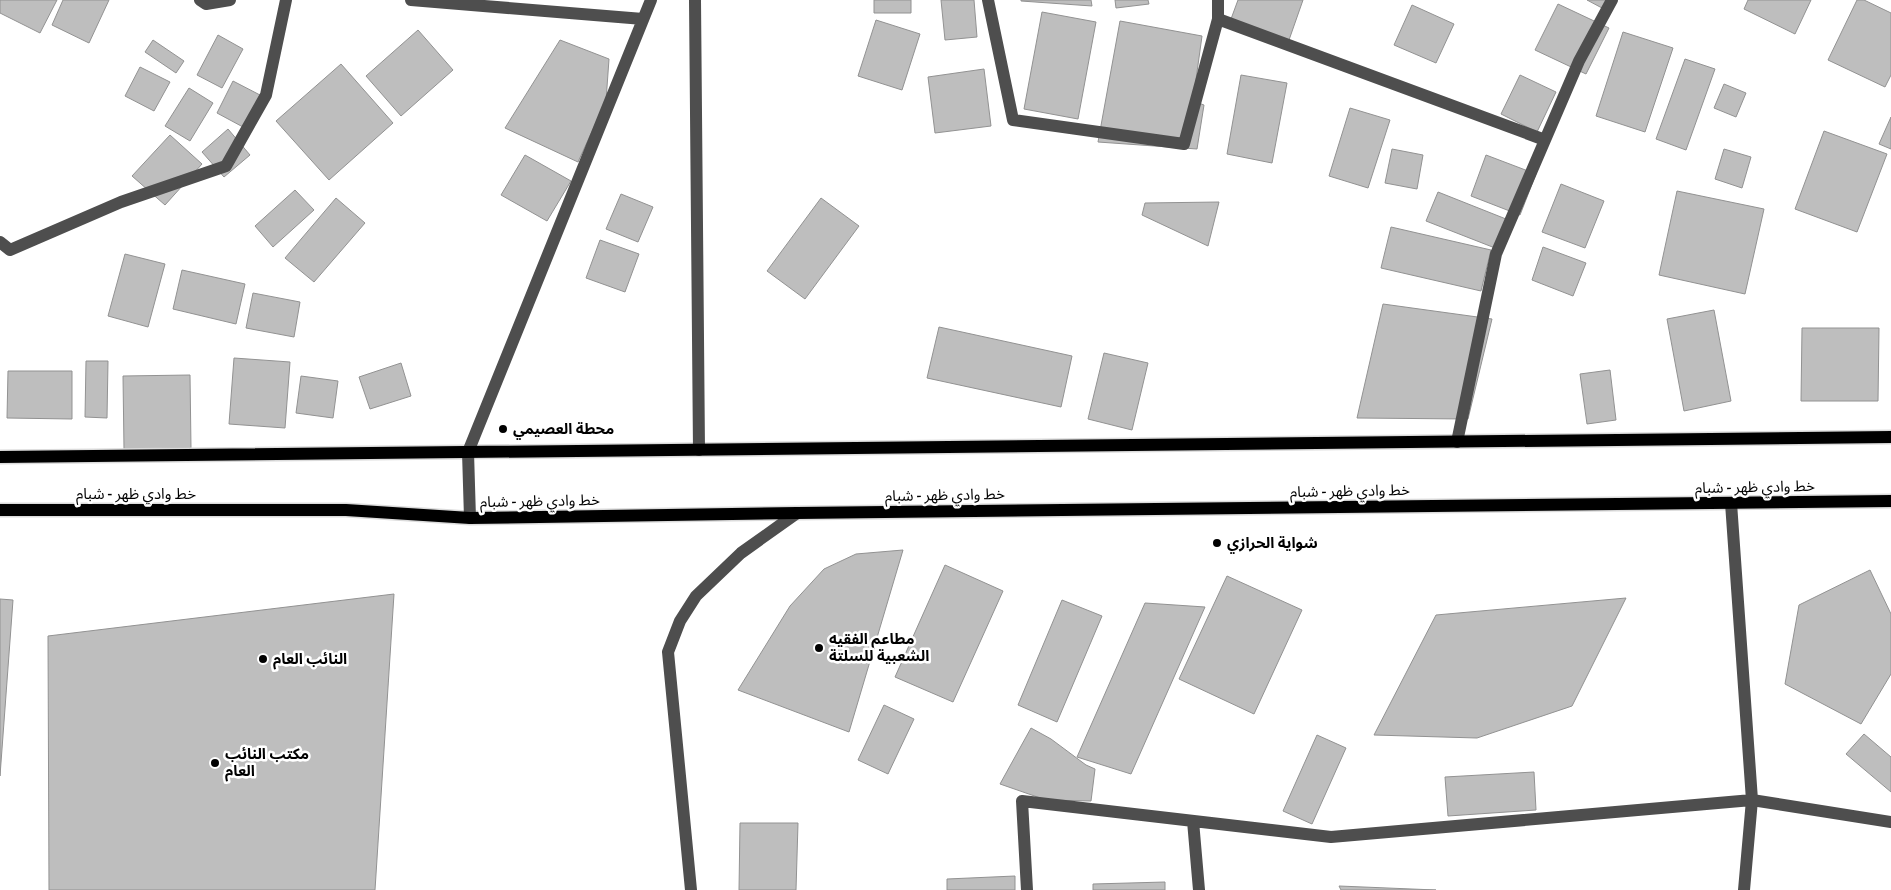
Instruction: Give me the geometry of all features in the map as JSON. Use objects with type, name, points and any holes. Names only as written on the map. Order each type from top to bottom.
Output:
[{"type":"main road","points":[[0,457],[1891,437]]},
{"type":"main road","name":"خط وادي ظهر - شبام","points":[[0,510],[346,510],[470,518],[1891,502]]},
{"type":"street","points":[[200,0],[206,4],[230,0]]},
{"type":"street","points":[[0,242],[10,250],[121,202],[226,166],[266,94],[286,0]]},
{"type":"street","points":[[410,0],[643,19]]},
{"type":"street","points":[[470,518],[468,452],[651,0]]},
{"type":"street","points":[[695,0],[699,450]]},
{"type":"street","points":[[988,0],[1013,120],[1184,144],[1218,19],[1218,0]]},
{"type":"street","points":[[1457,442],[1496,254],[1578,61],[1612,0]]},
{"type":"street","points":[[1218,19],[1545,140]]},
{"type":"street","points":[[1731,503],[1752,800],[1744,890]]},
{"type":"street","points":[[691,890],[668,652],[680,621],[696,596],[741,553],[797,513]]},
{"type":"street","points":[[1027,890],[1022,801],[1331,837],[1752,800],[1891,822]]},
{"type":"street","points":[[1193,821],[1199,890]]},
{"type":"building","points":[[0,0],[57,0],[40,33],[0,13]]},
{"type":"building","points":[[63,0],[109,0],[89,43],[52,25]]},
{"type":"building","points":[[874,0],[911,0],[911,13],[874,13]]},
{"type":"building","points":[[941,0],[974,0],[977,37],[945,40]]},
{"type":"building","points":[[1091,0],[1092,6],[1021,1]]},
{"type":"building","points":[[1115,0],[1148,0],[1149,4],[1116,8]]},
{"type":"building","points":[[1238,0],[1303,0],[1289,40],[1231,19]]},
{"type":"building","points":[[1587,0],[1607,0],[1602,8]]},
{"type":"building","points":[[1748,0],[1811,0],[1795,34],[1744,9]]},
{"type":"building","points":[[1857,0],[1864,0],[1891,13],[1891,75],[1885,87],[1828,60]]},
{"type":"building","points":[[1558,4],[1609,28],[1586,74],[1535,50]]},
{"type":"building","points":[[1412,5],[1454,24],[1436,63],[1394,45]]},
{"type":"building","points":[[1042,12],[1096,22],[1078,119],[1024,109]]},
{"type":"building","points":[[876,20],[920,34],[902,90],[858,76]]},
{"type":"building","points":[[1120,21],[1202,36],[1193,101],[1204,105],[1197,149],[1098,142]]},
{"type":"building","points":[[418,30],[453,70],[401,116],[366,76]]},
{"type":"building","points":[[1623,32],[1673,48],[1645,132],[1596,116]]},
{"type":"building","points":[[218,35],[243,49],[222,88],[197,75]]},
{"type":"building","points":[[153,40],[184,61],[176,73],[145,52]]},
{"type":"building","points":[[560,40],[609,59],[606,101],[578,162],[505,128]]},
{"type":"building","points":[[1685,59],[1715,69],[1686,150],[1656,139]]},
{"type":"building","points":[[341,64],[393,123],[329,180],[276,121]]},
{"type":"building","points":[[140,67],[170,82],[154,111],[125,96]]},
{"type":"building","points":[[984,69],[991,126],[935,133],[928,77]]},
{"type":"building","points":[[1241,75],[1287,83],[1272,163],[1227,154]]},
{"type":"building","points":[[1520,75],[1556,92],[1537,132],[1501,114]]},
{"type":"building","points":[[233,81],[260,95],[243,127],[217,113]]},
{"type":"building","points":[[1724,84],[1746,93],[1736,117],[1714,108]]},
{"type":"building","points":[[189,88],[213,103],[190,141],[165,126]]},
{"type":"building","points":[[1350,108],[1390,120],[1368,188],[1329,176]]},
{"type":"building","points":[[1891,117],[1891,149],[1879,144]]},
{"type":"building","points":[[228,129],[250,155],[224,177],[202,152]]},
{"type":"building","points":[[1824,131],[1887,154],[1857,232],[1795,209]]},
{"type":"building","points":[[170,135],[202,164],[165,205],[132,176]]},
{"type":"building","points":[[1392,149],[1423,155],[1417,189],[1385,183]]},
{"type":"building","points":[[1724,149],[1751,157],[1742,188],[1715,179]]},
{"type":"building","points":[[525,155],[571,181],[547,221],[501,195]]},
{"type":"building","points":[[1486,155],[1536,174],[1520,215],[1471,196]]},
{"type":"building","points":[[1561,184],[1604,201],[1585,248],[1542,232]]},
{"type":"building","points":[[295,190],[314,210],[273,247],[255,226]]},
{"type":"building","points":[[1677,191],[1764,209],[1745,294],[1659,275]]},
{"type":"building","points":[[1438,192],[1506,219],[1495,248],[1426,221]]},
{"type":"building","points":[[621,194],[653,207],[638,242],[606,229]]},
{"type":"building","points":[[336,198],[365,223],[314,282],[285,258]]},
{"type":"building","points":[[821,198],[859,226],[805,299],[767,271]]},
{"type":"building","points":[[1219,202],[1208,246],[1142,215],[1145,203]]},
{"type":"building","points":[[1391,227],[1491,250],[1481,291],[1381,268]]},
{"type":"building","points":[[600,240],[639,254],[625,292],[586,278]]},
{"type":"building","points":[[1543,247],[1586,263],[1573,296],[1532,280]]},
{"type":"building","points":[[125,254],[165,264],[148,327],[108,316]]},
{"type":"building","points":[[182,270],[245,284],[236,324],[173,309]]},
{"type":"building","points":[[253,293],[300,302],[294,337],[246,328]]},
{"type":"building","points":[[1383,304],[1492,319],[1468,419],[1357,418]]},
{"type":"building","points":[[1714,310],[1731,401],[1684,411],[1667,319]]},
{"type":"building","points":[[939,327],[1072,356],[1061,407],[927,378]]},
{"type":"building","points":[[1802,328],[1879,328],[1878,401],[1801,401]]},
{"type":"building","points":[[1104,353],[1148,363],[1132,430],[1088,419]]},
{"type":"building","points":[[234,358],[290,362],[285,428],[229,424]]},
{"type":"building","points":[[86,361],[108,361],[107,418],[85,417]]},
{"type":"building","points":[[401,363],[411,396],[370,409],[359,377]]},
{"type":"building","points":[[1610,370],[1616,420],[1587,424],[1580,374]]},
{"type":"building","points":[[8,371],[72,371],[72,419],[7,418]]},
{"type":"building","points":[[190,375],[191,448],[124,449],[123,376]]},
{"type":"building","points":[[301,376],[338,381],[333,418],[296,413]]},
{"type":"building","name":"مطاعم الفقيه الشعبية للسلتة","points":[[903,550],[849,732],[738,690],[790,606],[824,569],[856,554]]},
{"type":"building","points":[[945,565],[1003,591],[953,702],[895,677]]},
{"type":"building","points":[[1870,570],[1891,614],[1891,674],[1861,724],[1785,684],[1799,605]]},
{"type":"building","points":[[1227,576],[1302,610],[1254,714],[1179,679]]},
{"type":"building","name":"مكتب النائب العام","points":[[394,594],[375,890],[49,890],[48,636]]},
{"type":"building","points":[[1626,598],[1572,706],[1477,738],[1374,735],[1436,615]]},
{"type":"building","points":[[0,599],[13,600],[0,776]]},
{"type":"building","points":[[1062,600],[1102,616],[1057,722],[1018,705]]},
{"type":"building","points":[[1145,603],[1205,607],[1131,774],[1077,757]]},
{"type":"building","points":[[884,705],[914,719],[888,774],[858,760]]},
{"type":"building","points":[[1031,728],[1051,739],[1086,765],[1095,769],[1091,801],[1046,800],[1000,784]]},
{"type":"building","points":[[1864,734],[1891,757],[1891,792],[1846,754]]},
{"type":"building","points":[[1317,735],[1346,748],[1312,824],[1283,811]]},
{"type":"building","points":[[1534,772],[1536,810],[1448,816],[1445,777]]},
{"type":"building","points":[[740,823],[798,823],[796,890],[739,890]]},
{"type":"building","points":[[1015,876],[1015,890],[947,890],[947,879]]},
{"type":"building","points":[[1165,882],[1165,890],[1093,890],[1093,884]]},
{"type":"building","points":[[1339,886],[1436,890],[1341,890]]},
{"type":"place","name":"محطة العصيمي","points":[[503,429]]},
{"type":"place","name":"شواية الحرازي","points":[[1217,543]]},
{"type":"place","name":"مطاعم الفقيه الشعبية للسلتة","points":[[819,648]]},
{"type":"place","name":"النائب العام","points":[[263,659]]},
{"type":"place","name":"مكتب النائب العام","points":[[215,763]]}]
